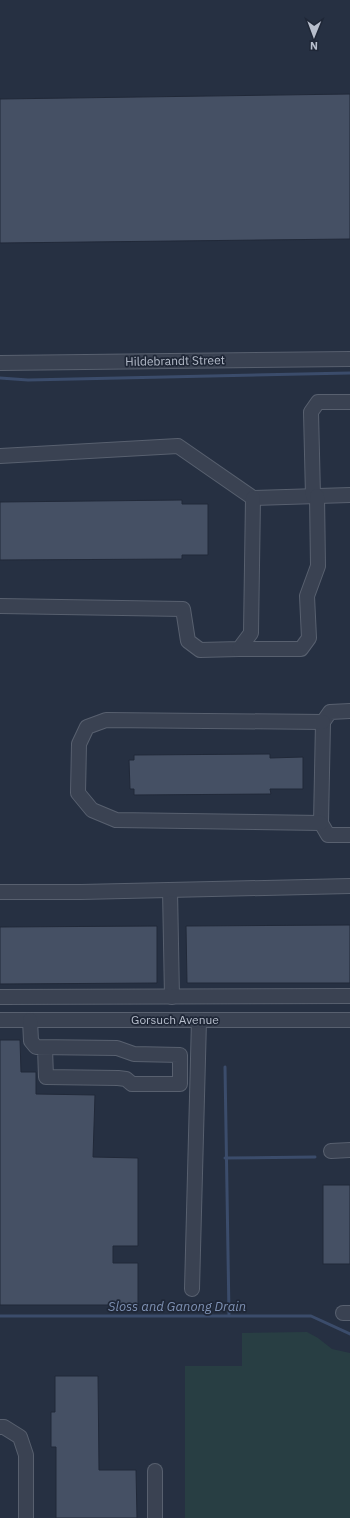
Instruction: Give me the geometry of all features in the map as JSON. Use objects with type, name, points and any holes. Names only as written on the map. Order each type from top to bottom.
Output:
[{"type":"street","name":"Hildebrandt Street","points":[[0,363],[350,359]]},
{"type":"street","points":[[0,606],[183,609],[188,641],[200,650],[301,649],[310,638],[307,596],[318,566],[311,412],[318,402],[350,402]]},
{"type":"street","points":[[0,456],[178,446],[253,498],[350,495]]},
{"type":"street","points":[[239,649],[251,633],[253,498]]},
{"type":"street","points":[[350,711],[330,712],[323,722],[321,823],[328,835],[350,835]]},
{"type":"street","points":[[321,823],[116,820],[92,810],[78,793],[78,786],[79,744],[87,727],[106,720],[323,722]]},
{"type":"street","points":[[0,892],[350,886]]},
{"type":"street","points":[[170,890],[172,997]]},
{"type":"street","points":[[0,997],[350,996]]},
{"type":"street","name":"Gorsuch Avenue","points":[[0,1020],[350,1020]]},
{"type":"street","points":[[30,1020],[32,1045],[36,1047],[117,1048],[134,1054],[180,1055],[180,1084],[132,1084],[126,1079],[118,1078],[46,1078],[45,1048]]},
{"type":"street","points":[[192,1290],[199,1020]]},
{"type":"street","points":[[332,1151],[350,1150]]},
{"type":"street","points":[[0,1427],[4,1427],[20,1437],[26,1455],[26,1518]]},
{"type":"street","points":[[155,1471],[155,1518]]},
{"type":"green space","points":[[307,1332],[318,1338],[332,1349],[350,1353],[350,1518],[185,1518],[185,1366],[242,1366],[242,1333]]},
{"type":"building","points":[[350,94],[350,239],[0,243],[0,99]]},
{"type":"building","points":[[182,500],[182,504],[208,504],[208,555],[182,555],[182,559],[0,560],[0,502]]},
{"type":"building","points":[[270,754],[270,758],[303,757],[303,789],[270,789],[271,794],[134,795],[134,789],[130,789],[129,760],[134,760],[134,755]]},
{"type":"building","points":[[350,925],[350,983],[187,983],[186,926]]},
{"type":"building","points":[[157,926],[157,983],[0,984],[0,927]]},
{"type":"building","points":[[0,1040],[20,1040],[21,1072],[36,1072],[36,1094],[95,1095],[93,1157],[138,1158],[138,1246],[113,1246],[113,1263],[138,1263],[138,1305],[0,1305]]},
{"type":"building","points":[[323,1185],[350,1185],[350,1264],[323,1264]]},
{"type":"building","points":[[55,1376],[98,1376],[99,1470],[136,1470],[137,1518],[56,1518],[56,1447],[51,1447],[51,1412],[55,1412]]},
{"type":"waterway","points":[[0,378],[28,380],[350,373]]},
{"type":"waterway","points":[[225,1067],[229,1315]]},
{"type":"waterway","points":[[225,1158],[315,1157]]},
{"type":"waterway","name":"Sloss and Ganong Drain","points":[[0,1316],[311,1316],[350,1334]]}]
